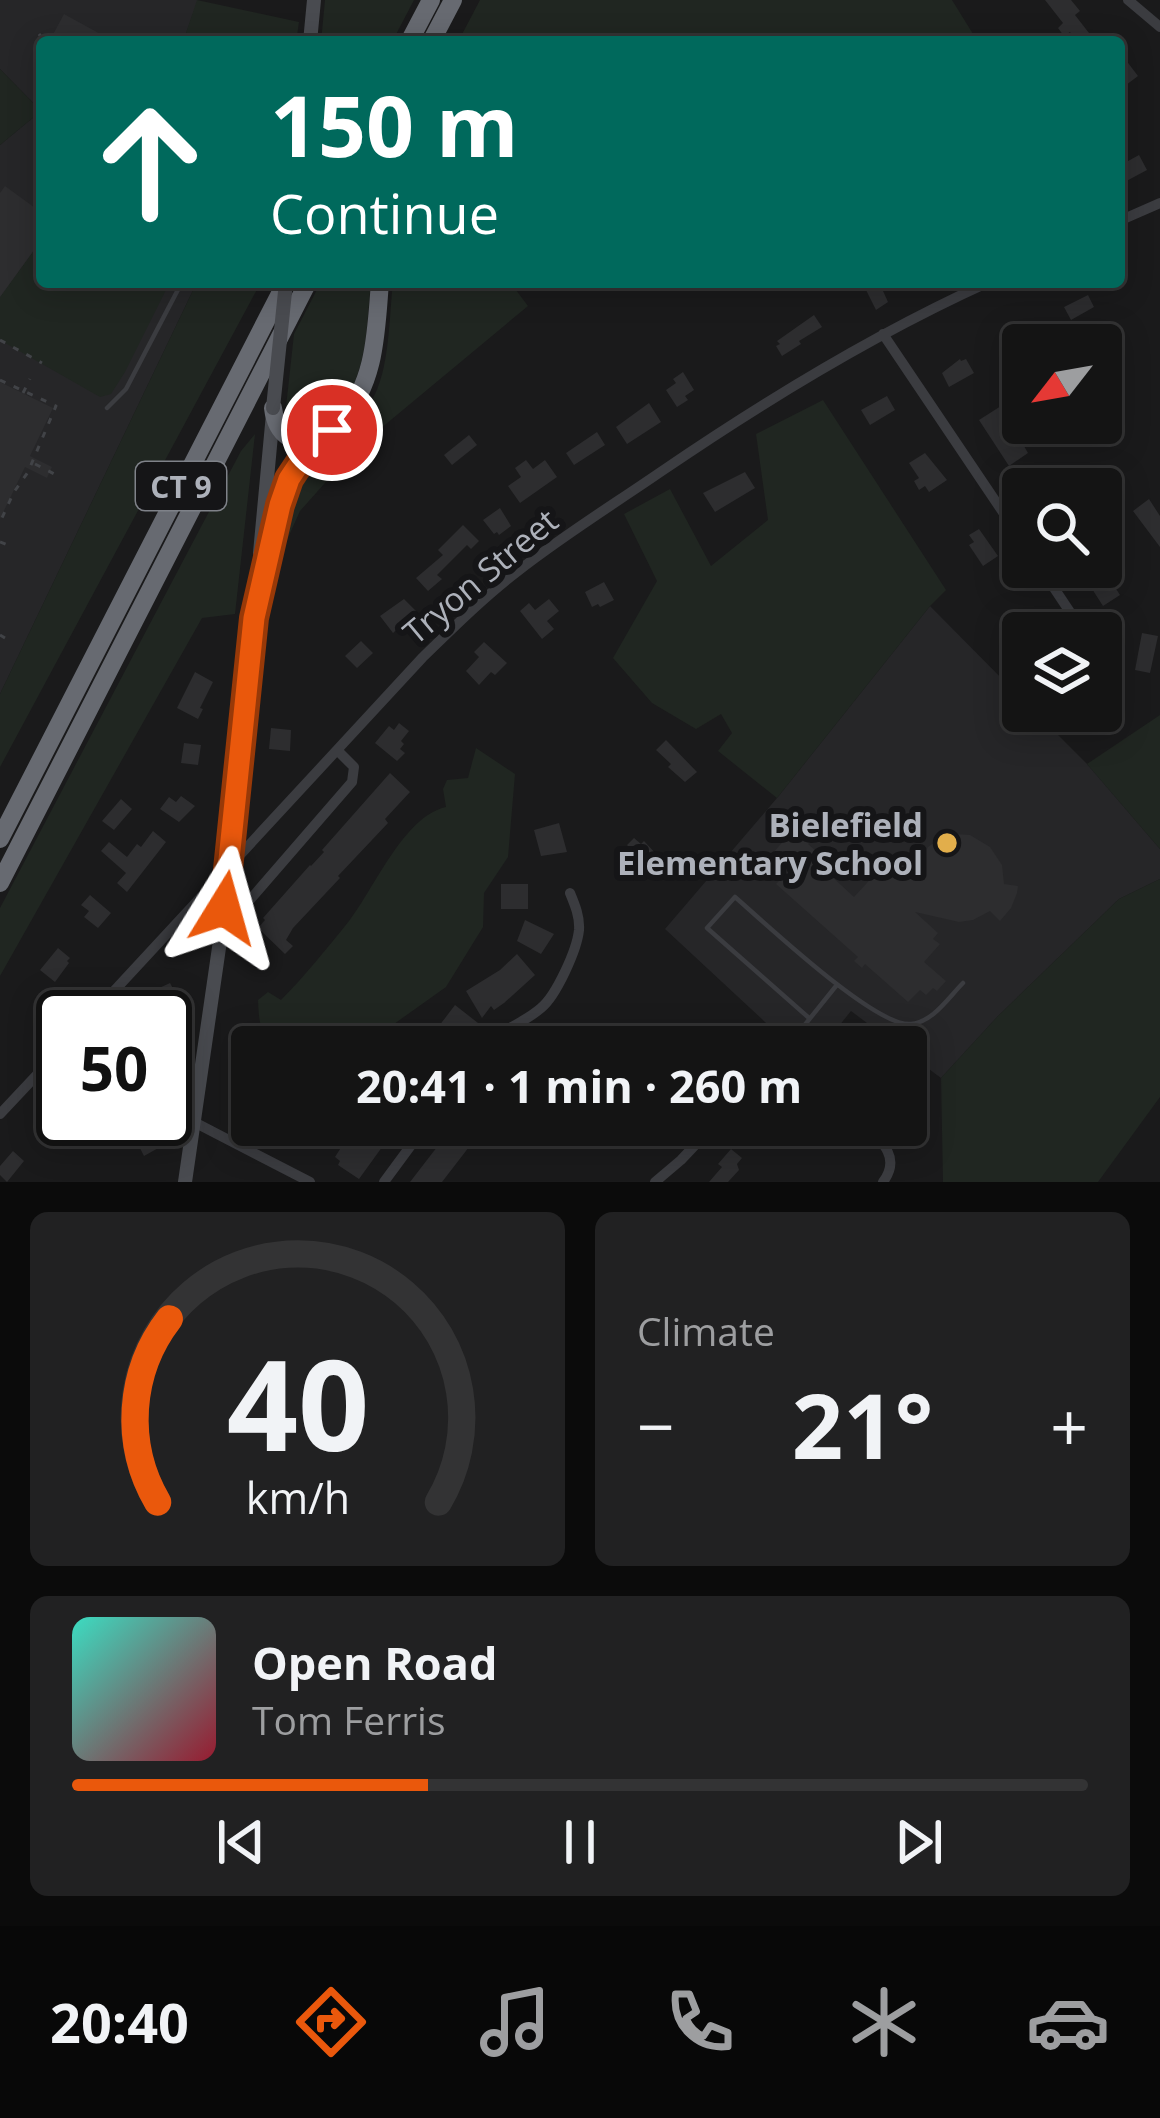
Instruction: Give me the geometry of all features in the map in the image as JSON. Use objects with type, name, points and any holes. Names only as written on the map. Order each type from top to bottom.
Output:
[{"type":"highway","points":[[412,36],[430,0]]},
{"type":"highway","points":[[434,36],[453,0]]},
{"type":"highway","points":[[447,36],[463,0]]},
{"type":"highway","name":"CT 9","points":[[0,839],[283,288]]},
{"type":"highway","name":"CT 9","points":[[0,883],[305,288]]},
{"type":"highway","points":[[254,618],[289,479],[305,455],[352,407],[366,379],[375,343],[380,288]]},
{"type":"highway","points":[[273,408],[281,433],[298,442],[314,441],[332,430]]},
{"type":"highway","points":[[0,818],[77,690]]},
{"type":"main road","points":[[311,36],[314,0]]},
{"type":"main road","points":[[185,1182],[231,865],[285,288]]},
{"type":"street","points":[[1128,0],[1160,27]]},
{"type":"street","points":[[1125,218],[1160,203]]},
{"type":"street","name":"Tryon Street","points":[[115,990],[426,655],[516,572],[734,421],[884,334],[976,288]]},
{"type":"street","points":[[884,334],[1002,511]]},
{"type":"street","points":[[249,901],[352,782],[354,767],[337,750]]},
{"type":"street","points":[[512,1026],[550,999],[578,937],[578,915],[570,893]]},
{"type":"street","points":[[0,1114],[36,1075]]},
{"type":"street","points":[[194,1122],[310,1182]]},
{"type":"street","points":[[384,1182],[411,1146]]},
{"type":"street","points":[[655,1182],[694,1146]]},
{"type":"street","points":[[883,1182],[892,1161],[886,1146]]},
{"type":"lane","points":[[107,408],[126,389],[179,288]]},
{"type":"lane","points":[[809,1018],[707,928],[735,897],[838,985],[894,1022],[908,1025],[930,1017],[962,983]]},
{"type":"lane","points":[[803,1026],[838,985]]},
{"type":"path","points":[[0,340],[42,363]]},
{"type":"path","points":[[24,392],[31,379]]},
{"type":"path","points":[[0,380],[56,406],[0,523]]},
{"type":"path","points":[[32,462],[61,477]]},
{"type":"path","points":[[0,542],[10,546]]},
{"type":"shaded area","points":[[0,0],[198,0],[185,36],[36,36],[36,106],[0,69]]},
{"type":"shaded area","points":[[197,0],[299,22],[297,36],[185,36]]},
{"type":"shaded area","points":[[325,0],[414,0],[395,36],[322,36]]},
{"type":"shaded area","points":[[480,0],[952,0],[974,36],[461,36]]},
{"type":"shaded area","points":[[0,69],[36,106],[36,115],[0,145]]},
{"type":"shaded area","points":[[36,115],[36,288],[194,288],[0,694],[0,145]]},
{"type":"shaded area","points":[[36,247],[36,288],[167,288],[125,372],[111,394],[100,397],[0,340],[0,297]]},
{"type":"shaded area","points":[[194,288],[258,288],[0,767],[0,694]]},
{"type":"shaded area","points":[[318,288],[370,288],[358,374],[341,406],[310,434],[291,429],[285,416],[294,334]]},
{"type":"shaded area","points":[[392,288],[514,288],[528,306],[380,429],[363,456],[333,474],[300,511],[278,560],[285,512],[296,481],[363,413],[378,387],[386,358]]},
{"type":"shaded area","points":[[823,400],[946,590],[777,798],[718,751],[732,733],[721,714],[696,729],[652,703],[613,658],[657,581],[624,514],[670,489],[711,566],[768,520],[756,434]]},
{"type":"shaded area","points":[[255,434],[235,614],[202,618],[0,976],[0,908],[241,451]]},
{"type":"shaded area","name":"Bielefield Elementary School","points":[[930,606],[1002,679],[1002,732],[1055,732],[1160,849],[1160,879],[1119,899],[941,1078],[927,1068],[927,1026],[871,1026],[851,1011],[839,1026],[769,1026],[665,929]]},
{"type":"shaded area","points":[[1160,715],[1160,849],[1087,764]]},
{"type":"shaded area","points":[[476,748],[515,774],[508,857],[484,893],[483,927],[446,987],[392,1026],[262,1026],[258,1000],[268,992],[281,1000],[349,921],[403,839],[431,813],[446,807],[443,789],[447,780],[468,778]]},
{"type":"shaded area","points":[[1160,879],[1160,1097],[1098,1182],[943,1182],[941,1078],[1119,899]]},
{"type":"building","points":[[1045,0],[1071,0],[1080,11],[1075,15],[1091,36],[1070,32],[1064,36],[1058,28],[1063,23]]},
{"type":"building","points":[[64,14],[104,36],[52,36]]},
{"type":"building","points":[[1125,59],[1138,76],[1125,84]]},
{"type":"building","points":[[1139,155],[1147,170],[1125,182],[1125,163]]},
{"type":"building","points":[[5,186],[36,209],[36,247],[0,297],[0,193]]},
{"type":"building","points":[[865,288],[882,288],[888,302],[876,310]]},
{"type":"building","points":[[1088,295],[1094,307],[1071,320],[1064,307]]},
{"type":"building","points":[[814,315],[822,327],[782,356],[777,341]]},
{"type":"building","points":[[966,359],[974,373],[949,387],[942,373]]},
{"type":"building","points":[[683,372],[694,390],[677,407],[666,390]]},
{"type":"building","points":[[0,382],[53,408],[30,456],[52,467],[47,478],[25,467],[0,519]]},
{"type":"building","points":[[887,396],[895,410],[870,425],[861,410]]},
{"type":"building","points":[[649,403],[661,422],[627,444],[616,427]]},
{"type":"building","points":[[1001,406],[1002,444],[1023,444],[1028,453],[1009,466],[979,420]]},
{"type":"building","points":[[597,432],[605,445],[574,465],[566,453]]},
{"type":"building","points":[[469,435],[477,445],[452,465],[444,455]]},
{"type":"building","points":[[925,453],[947,480],[929,492],[925,486],[919,490],[914,481],[919,478],[909,463]]},
{"type":"building","points":[[526,460],[533,469],[545,460],[557,477],[520,503],[508,486],[521,477],[515,468]]},
{"type":"building","points":[[745,472],[755,488],[715,512],[703,493]]},
{"type":"building","points":[[1149,499],[1160,516],[1160,547],[1133,511]]},
{"type":"building","points":[[500,508],[511,526],[499,535],[483,520]]},
{"type":"building","points":[[463,525],[479,541],[471,549],[467,545],[428,591],[416,578],[443,555],[438,550]]},
{"type":"building","points":[[979,529],[998,556],[983,566],[969,545],[974,542],[969,535]]},
{"type":"building","points":[[604,582],[614,600],[592,607],[585,592]]},
{"type":"building","points":[[1091,588],[1116,588],[1120,595],[1103,606]]},
{"type":"building","points":[[404,599],[416,611],[393,633],[380,616]]},
{"type":"building","points":[[549,599],[559,611],[547,621],[554,629],[542,639],[520,611],[529,603],[535,610]]},
{"type":"building","points":[[1142,633],[1158,636],[1150,673],[1135,670]]},
{"type":"building","points":[[361,641],[373,653],[357,668],[345,656]]},
{"type":"building","points":[[484,642],[507,663],[479,685],[466,671],[479,657],[474,652]]},
{"type":"building","points":[[195,672],[213,682],[198,719],[177,708]]},
{"type":"building","points":[[399,723],[409,731],[401,741],[405,753],[397,761],[375,743],[389,726],[394,730]]},
{"type":"building","points":[[271,728],[291,730],[290,751],[269,749]]},
{"type":"building","points":[[666,740],[697,772],[685,782],[656,750]]},
{"type":"building","points":[[184,743],[201,745],[198,765],[181,763]]},
{"type":"building","points":[[390,773],[410,792],[293,928],[286,940],[293,946],[285,954],[258,928],[263,918]]},
{"type":"building","points":[[181,796],[195,806],[179,822],[160,809],[169,797],[176,802]]},
{"type":"building","points":[[121,799],[132,809],[114,830],[102,821]]},
{"type":"building","points":[[559,823],[567,852],[541,856],[534,830]]},
{"type":"building","points":[[796,827],[835,868],[829,874],[854,897],[878,871],[888,880],[904,869],[914,878],[928,847],[955,834],[970,835],[990,847],[1002,865],[1004,884],[1018,886],[1017,893],[1000,921],[990,911],[959,922],[915,912],[938,933],[933,939],[940,944],[924,962],[946,981],[926,995],[920,990],[908,1002],[865,964],[862,968],[854,961],[858,957],[776,884],[780,880],[763,864]]},
{"type":"building","points":[[153,831],[166,842],[127,892],[117,883],[126,873],[101,851],[109,842],[127,857]]},
{"type":"building","points":[[634,838],[657,855],[647,865],[627,845]]},
{"type":"building","points":[[501,884],[528,884],[528,909],[501,909]]},
{"type":"building","points":[[90,895],[111,913],[98,928],[84,917],[89,911],[81,905]]},
{"type":"building","points":[[525,920],[554,934],[541,954],[517,941]]},
{"type":"building","points":[[58,948],[70,958],[55,982],[40,970]]},
{"type":"building","points":[[517,954],[535,975],[504,1003],[494,1010],[491,1006],[482,1018],[466,991]]},
{"type":"building","points":[[455,1005],[478,1023],[476,1026],[439,1026]]},
{"type":"building","points":[[139,1146],[162,1146],[144,1156]]},
{"type":"building","points":[[342,1146],[383,1146],[359,1179],[338,1165],[335,1157]]},
{"type":"building","points":[[438,1146],[470,1146],[442,1182],[410,1182]]},
{"type":"building","points":[[731,1149],[742,1158],[739,1170],[728,1182],[709,1182],[722,1167],[718,1164]]},
{"type":"building","points":[[13,1151],[24,1161],[7,1182],[0,1175],[0,1166]]},
{"type":"place","name":"Bielefield Elementary School","points":[[947,843]]},
{"type":"route","points":[[224,908],[254,618],[289,479],[305,455],[332,430]]}]
